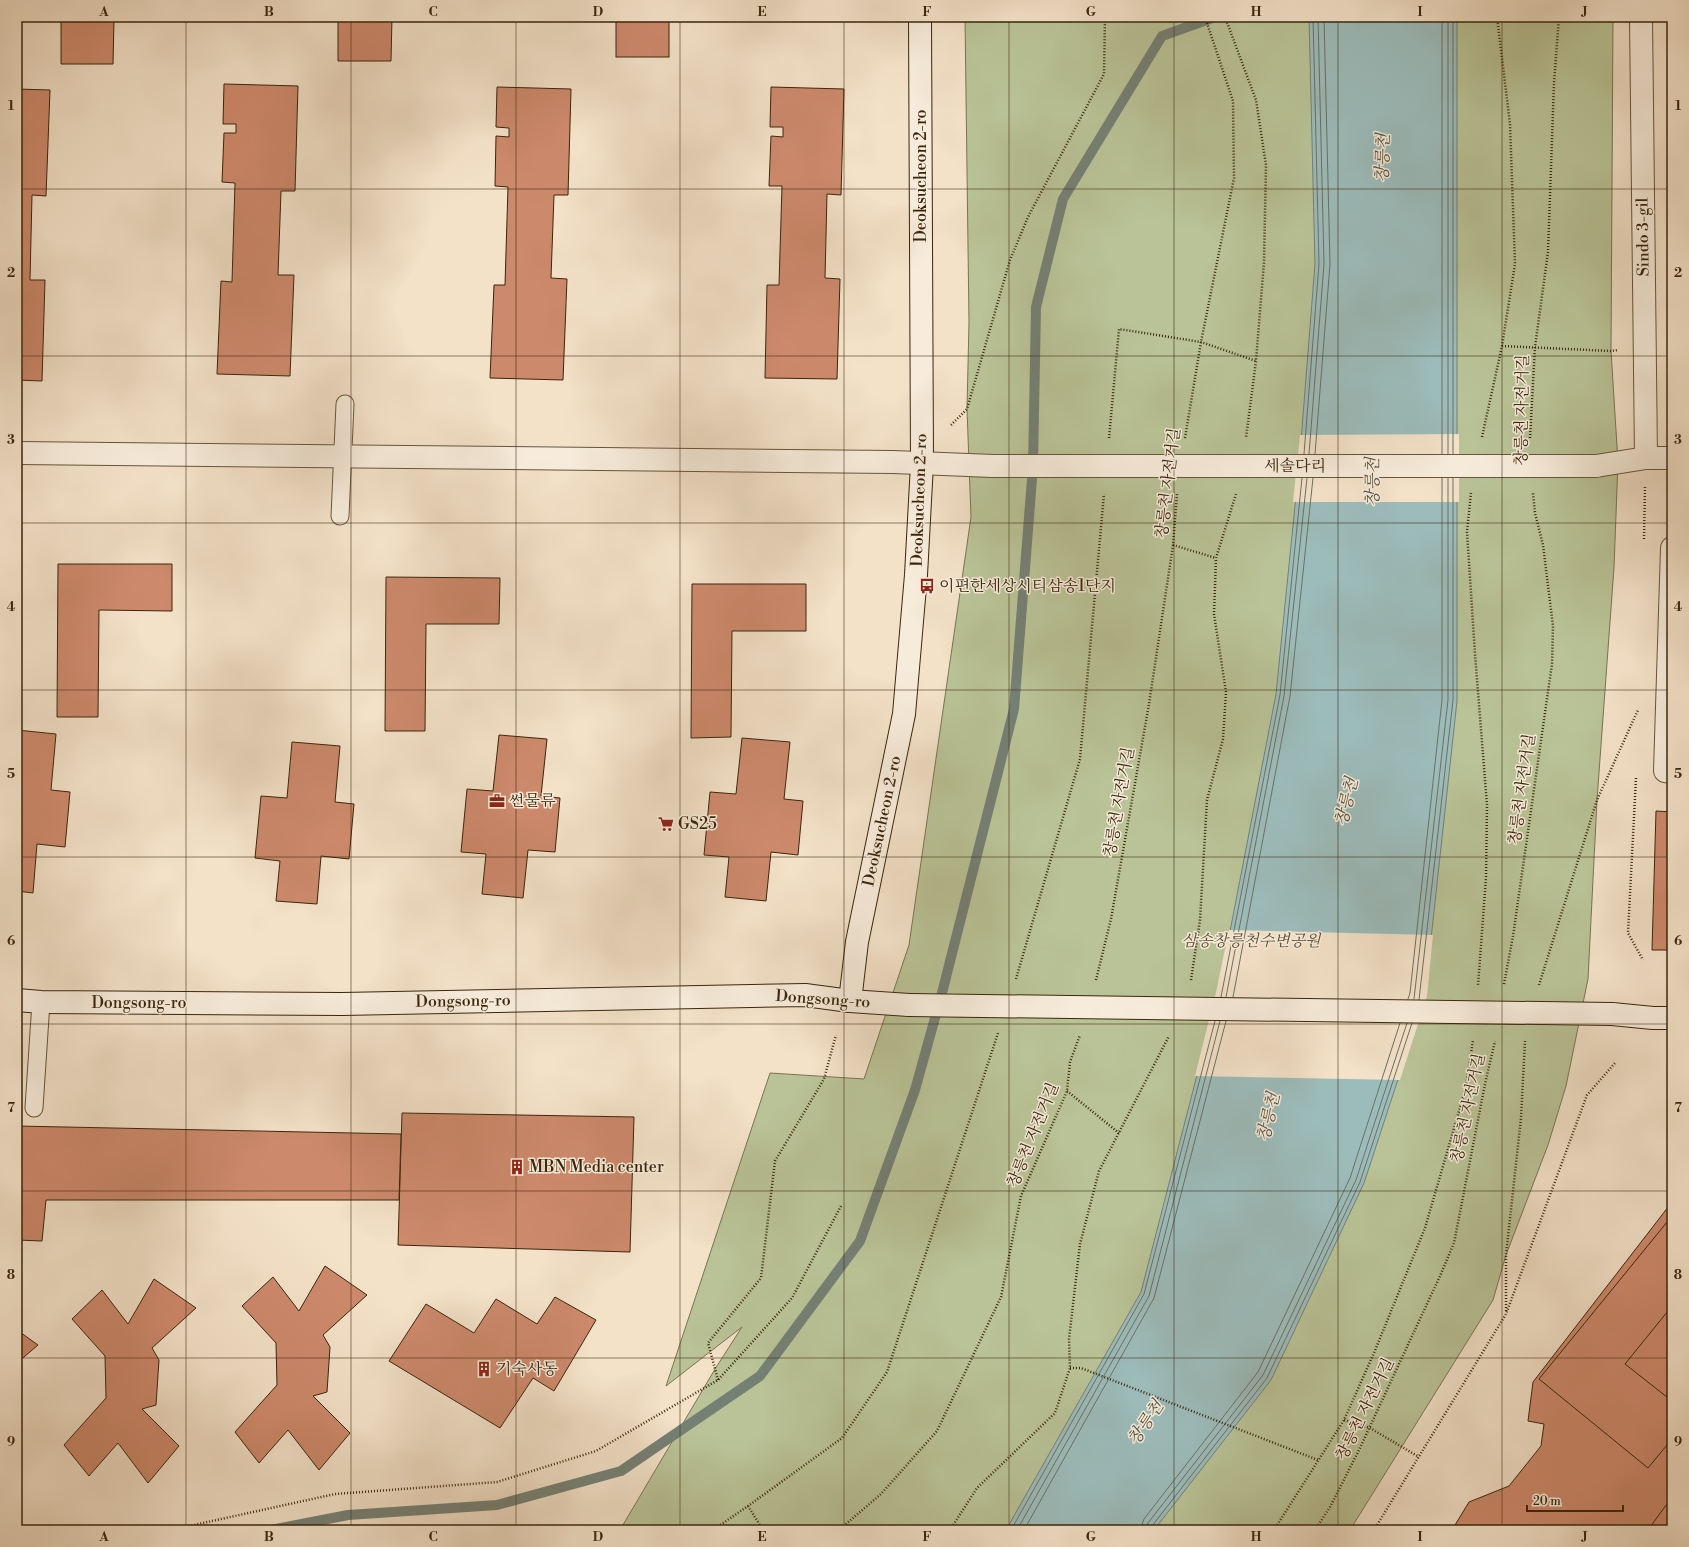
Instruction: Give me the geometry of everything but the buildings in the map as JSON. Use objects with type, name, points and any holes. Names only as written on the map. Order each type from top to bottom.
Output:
[{"type":"street","name":"Deoksucheon 2-ro","points":[[850,1001],[857,942],[904,714],[916,575],[922,464],[920,17]]},
{"type":"street","name":"Sindo 3-gil","points":[[1641,17],[1646,458]]},
{"type":"street","name":"세솔다리","points":[[17,453],[893,462],[993,466],[1596,466],[1646,458],[1672,458]]},
{"type":"street","points":[[1668,772],[1672,548]]},
{"type":"street","name":"Dongsong-ro","points":[[17,1000],[41,1002],[342,1004],[806,995],[850,1001],[909,1005],[1612,1014],[1653,1018],[1672,1018]]},
{"type":"lane","points":[[340,516],[344,404]]},
{"type":"lane","points":[[34,1108],[41,1002]]},
{"type":"path","points":[[946,430],[967,409],[1010,260],[1028,217],[1104,74],[1105,17]]},
{"type":"path","name":"창릉천 자전거길","points":[[1185,439],[1201,342],[1234,178],[1233,101],[1206,17]]},
{"type":"path","points":[[1225,17],[1256,100],[1266,165],[1264,262],[1256,361],[1246,438]]},
{"type":"path","points":[[1480,445],[1502,346],[1515,264],[1510,124],[1497,17]]},
{"type":"path","name":"창릉천 자전거길","points":[[1530,446],[1535,347],[1548,252],[1554,83],[1559,17]]},
{"type":"path","points":[[1109,441],[1119,329],[1201,342],[1256,361]]},
{"type":"path","points":[[1502,346],[1610,351],[1644,346]]},
{"type":"path","points":[[1015,982],[1080,759],[1105,489]]},
{"type":"path","points":[[1471,490],[1467,532],[1487,805],[1486,878],[1478,987]]},
{"type":"path","name":"창릉천 자전거길","points":[[1503,990],[1514,936],[1552,664],[1553,626],[1543,545],[1535,513],[1533,490]]},
{"type":"path","name":"창릉천 자전거길","points":[[1095,984],[1111,919],[1149,704],[1173,545],[1177,492]]},
{"type":"path","points":[[1191,984],[1200,920],[1207,800],[1223,739],[1226,692],[1214,614],[1216,558],[1236,492]]},
{"type":"path","points":[[1173,545],[1216,558]]},
{"type":"path","points":[[1538,986],[1597,800],[1640,704]]},
{"type":"path","points":[[713,1530],[842,1438],[887,1372],[1001,1026]]},
{"type":"path","points":[[950,1530],[977,1488],[1055,1413],[1070,1368],[1069,1339],[1080,1244],[1099,1171],[1171,1031]]},
{"type":"path","name":"창릉천 자전거길","points":[[839,1530],[881,1494],[937,1431],[1001,1297],[1021,1196],[1067,1091],[1070,1062],[1080,1034]]},
{"type":"path","points":[[718,1380],[708,1343],[761,1278],[775,1161],[824,1079],[836,1035]]},
{"type":"path","points":[[1506,1314],[1506,1255],[1521,1118],[1526,1036]]},
{"type":"path","points":[[1274,1530],[1344,1420],[1377,1346],[1425,1228],[1466,1086],[1473,1039]]},
{"type":"path","name":"창릉천 자전거길","points":[[1315,1530],[1330,1507],[1370,1428],[1434,1290],[1454,1243],[1484,1084],[1495,1040]]},
{"type":"path","points":[[1374,1530],[1506,1314],[1587,1095],[1615,1063]]},
{"type":"path","points":[[1067,1091],[1119,1133]]},
{"type":"path","points":[[171,1530],[335,1494],[497,1482],[596,1451],[718,1380],[792,1298],[841,1206]]},
{"type":"path","points":[[1070,1368],[1081,1368],[1318,1460]]},
{"type":"path","points":[[1344,1420],[1370,1428],[1419,1457]]},
{"type":"path","points":[[748,1506],[763,1530]]},
{"type":"green space","name":"삼송창릉천수변공원","points":[[965,17],[1613,17],[1611,351],[1618,462],[1614,567],[1597,800],[1588,979],[1566,1086],[1548,1145],[1506,1255],[1493,1300],[1350,1530],[620,1530],[715,1369],[742,1327],[666,1386],[770,1073],[864,1079],[909,945],[971,517],[967,409],[969,322]]},
{"type":"water","name":"창릉천","points":[[1309,17],[1457,17],[1457,701],[1429,957],[1406,1055],[1364,1183],[1271,1380],[1154,1530],[1006,1530],[1141,1292],[1204,1048],[1226,952],[1276,694],[1299,466],[1315,264]]},
{"type":"pier","points":[[1459,434],[1459,502],[1293,502],[1300,435]]},
{"type":"pier","points":[[1229,930],[1433,935],[1427,996],[1400,1080],[1195,1076],[1216,992]]},
{"type":"waterway","points":[[271,1530],[348,1515],[497,1505],[621,1471],[760,1376],[860,1241],[915,1090],[943,989],[1014,709],[1033,466],[1036,307],[1063,199],[1162,36],[1215,17]]},
{"type":"place","name":"이편한세상시티삼송1단지","points":[[927,586]]},
{"type":"place","name":"썬물류","points":[[497,801]]},
{"type":"place","name":"GS25","points":[[666,824]]},
{"type":"place","name":"MBN Media center","points":[[517,1167]]},
{"type":"place","name":"기숙사동","points":[[484,1369]]}]
